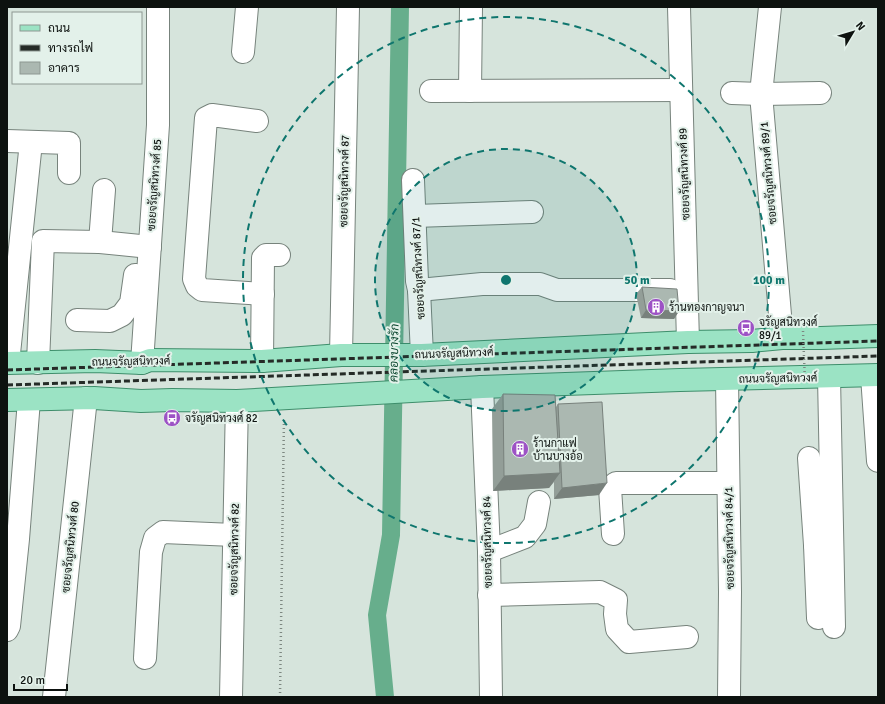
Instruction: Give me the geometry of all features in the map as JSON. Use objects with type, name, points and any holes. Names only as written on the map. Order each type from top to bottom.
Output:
[{"type":"main road","name":"ถนนจรัญสนิทวงศ์","points":[[8,363],[95,361],[142,362],[150,360],[262,361],[341,355],[422,355],[688,342],[752,341],[782,338],[878,336]]},
{"type":"main road","name":"ถนนจรัญสนิทวงศ์","points":[[7,400],[86,398],[141,401],[172,400],[237,402],[482,387],[875,375]]},
{"type":"street","name":"ซอยจรัญสนิทวงศ์ 85","points":[[142,362],[141,246],[158,125],[158,7]]},
{"type":"street","points":[[243,52],[247,7]]},
{"type":"street","name":"ซอยจรัญสนิทวงศ์ 87","points":[[341,355],[348,7]]},
{"type":"street","points":[[470,91],[471,7]]},
{"type":"street","name":"ซอยจรัญสนิทวงศ์ 89","points":[[679,7],[688,342]]},
{"type":"street","name":"ซอยจรัญสนิทวงศ์ 89/1","points":[[770,7],[761,94],[782,338]]},
{"type":"street","points":[[431,91],[681,90]]},
{"type":"street","points":[[732,93],[820,93]]},
{"type":"street","points":[[257,121],[212,115],[206,118],[194,279],[197,286],[202,290],[263,294]]},
{"type":"street","points":[[7,141],[69,143],[69,173]]},
{"type":"street","points":[[8,363],[15,231],[31,142]]},
{"type":"street","name":"ซอยจรัญสนิทวงศ์ 87/1","points":[[413,180],[422,355]]},
{"type":"street","points":[[100,242],[104,190]]},
{"type":"street","points":[[415,216],[532,212]]},
{"type":"street","points":[[38,363],[43,241],[100,242],[141,246],[135,272],[131,303],[122,315],[110,321],[78,320]]},
{"type":"street","points":[[262,361],[264,256],[279,255]]},
{"type":"street","points":[[419,290],[482,284],[540,284],[557,290],[687,290]]},
{"type":"street","points":[[875,375],[878,461]]},
{"type":"street","points":[[826,622],[824,544],[829,376]]},
{"type":"street","name":"ซอยจรัญสนิทวงศ์ 84/1","points":[[727,379],[730,592],[729,697]]},
{"type":"street","name":"ซอยจรัญสนิทวงศ์ 84","points":[[482,387],[488,551],[491,697]]},
{"type":"street","name":"ซอยจรัญสนิทวงศ์ 80","points":[[54,697],[86,398]]},
{"type":"street","points":[[7,630],[9,626],[12,538],[29,400]]},
{"type":"street","name":"ซอยจรัญสนิทวงศ์ 82","points":[[231,697],[237,402]]},
{"type":"street","points":[[809,458],[824,544]]},
{"type":"street","points":[[612,534],[610,488],[616,483],[728,483]]},
{"type":"street","points":[[488,551],[525,538],[535,524],[539,502]]},
{"type":"street","points":[[145,658],[151,552],[155,538],[163,532],[234,535]]},
{"type":"street","points":[[489,595],[600,592],[616,600],[617,628],[629,642],[687,637]]},
{"type":"path","points":[[803,331],[805,384]]},
{"type":"path","points":[[280,697],[285,399]]},
{"type":"building","points":[[642,287],[677,289],[679,311],[646,310]]},
{"type":"building","name":"ร้านกาแฟ บ้านบางอ้อ","points":[[503,394],[555,395],[560,473],[504,476]]},
{"type":"building","points":[[602,402],[607,483],[562,488],[558,404]]},
{"type":"waterway","name":"คลองบางรัก","points":[[385,697],[377,615],[391,535],[400,7]]},
{"type":"railway","points":[[7,370],[878,341]]},
{"type":"railway","points":[[7,385],[878,356]]},
{"type":"place","name":"ร้านทองกาญจนา","points":[[656,307]]},
{"type":"place","name":"จรัญสนิทวงศ์ 89/1","points":[[746,328]]},
{"type":"place","name":"จรัญสนิทวงศ์ 82","points":[[172,418]]},
{"type":"place","name":"ร้านกาแฟ บ้านบางอ้อ","points":[[520,449]]}]
